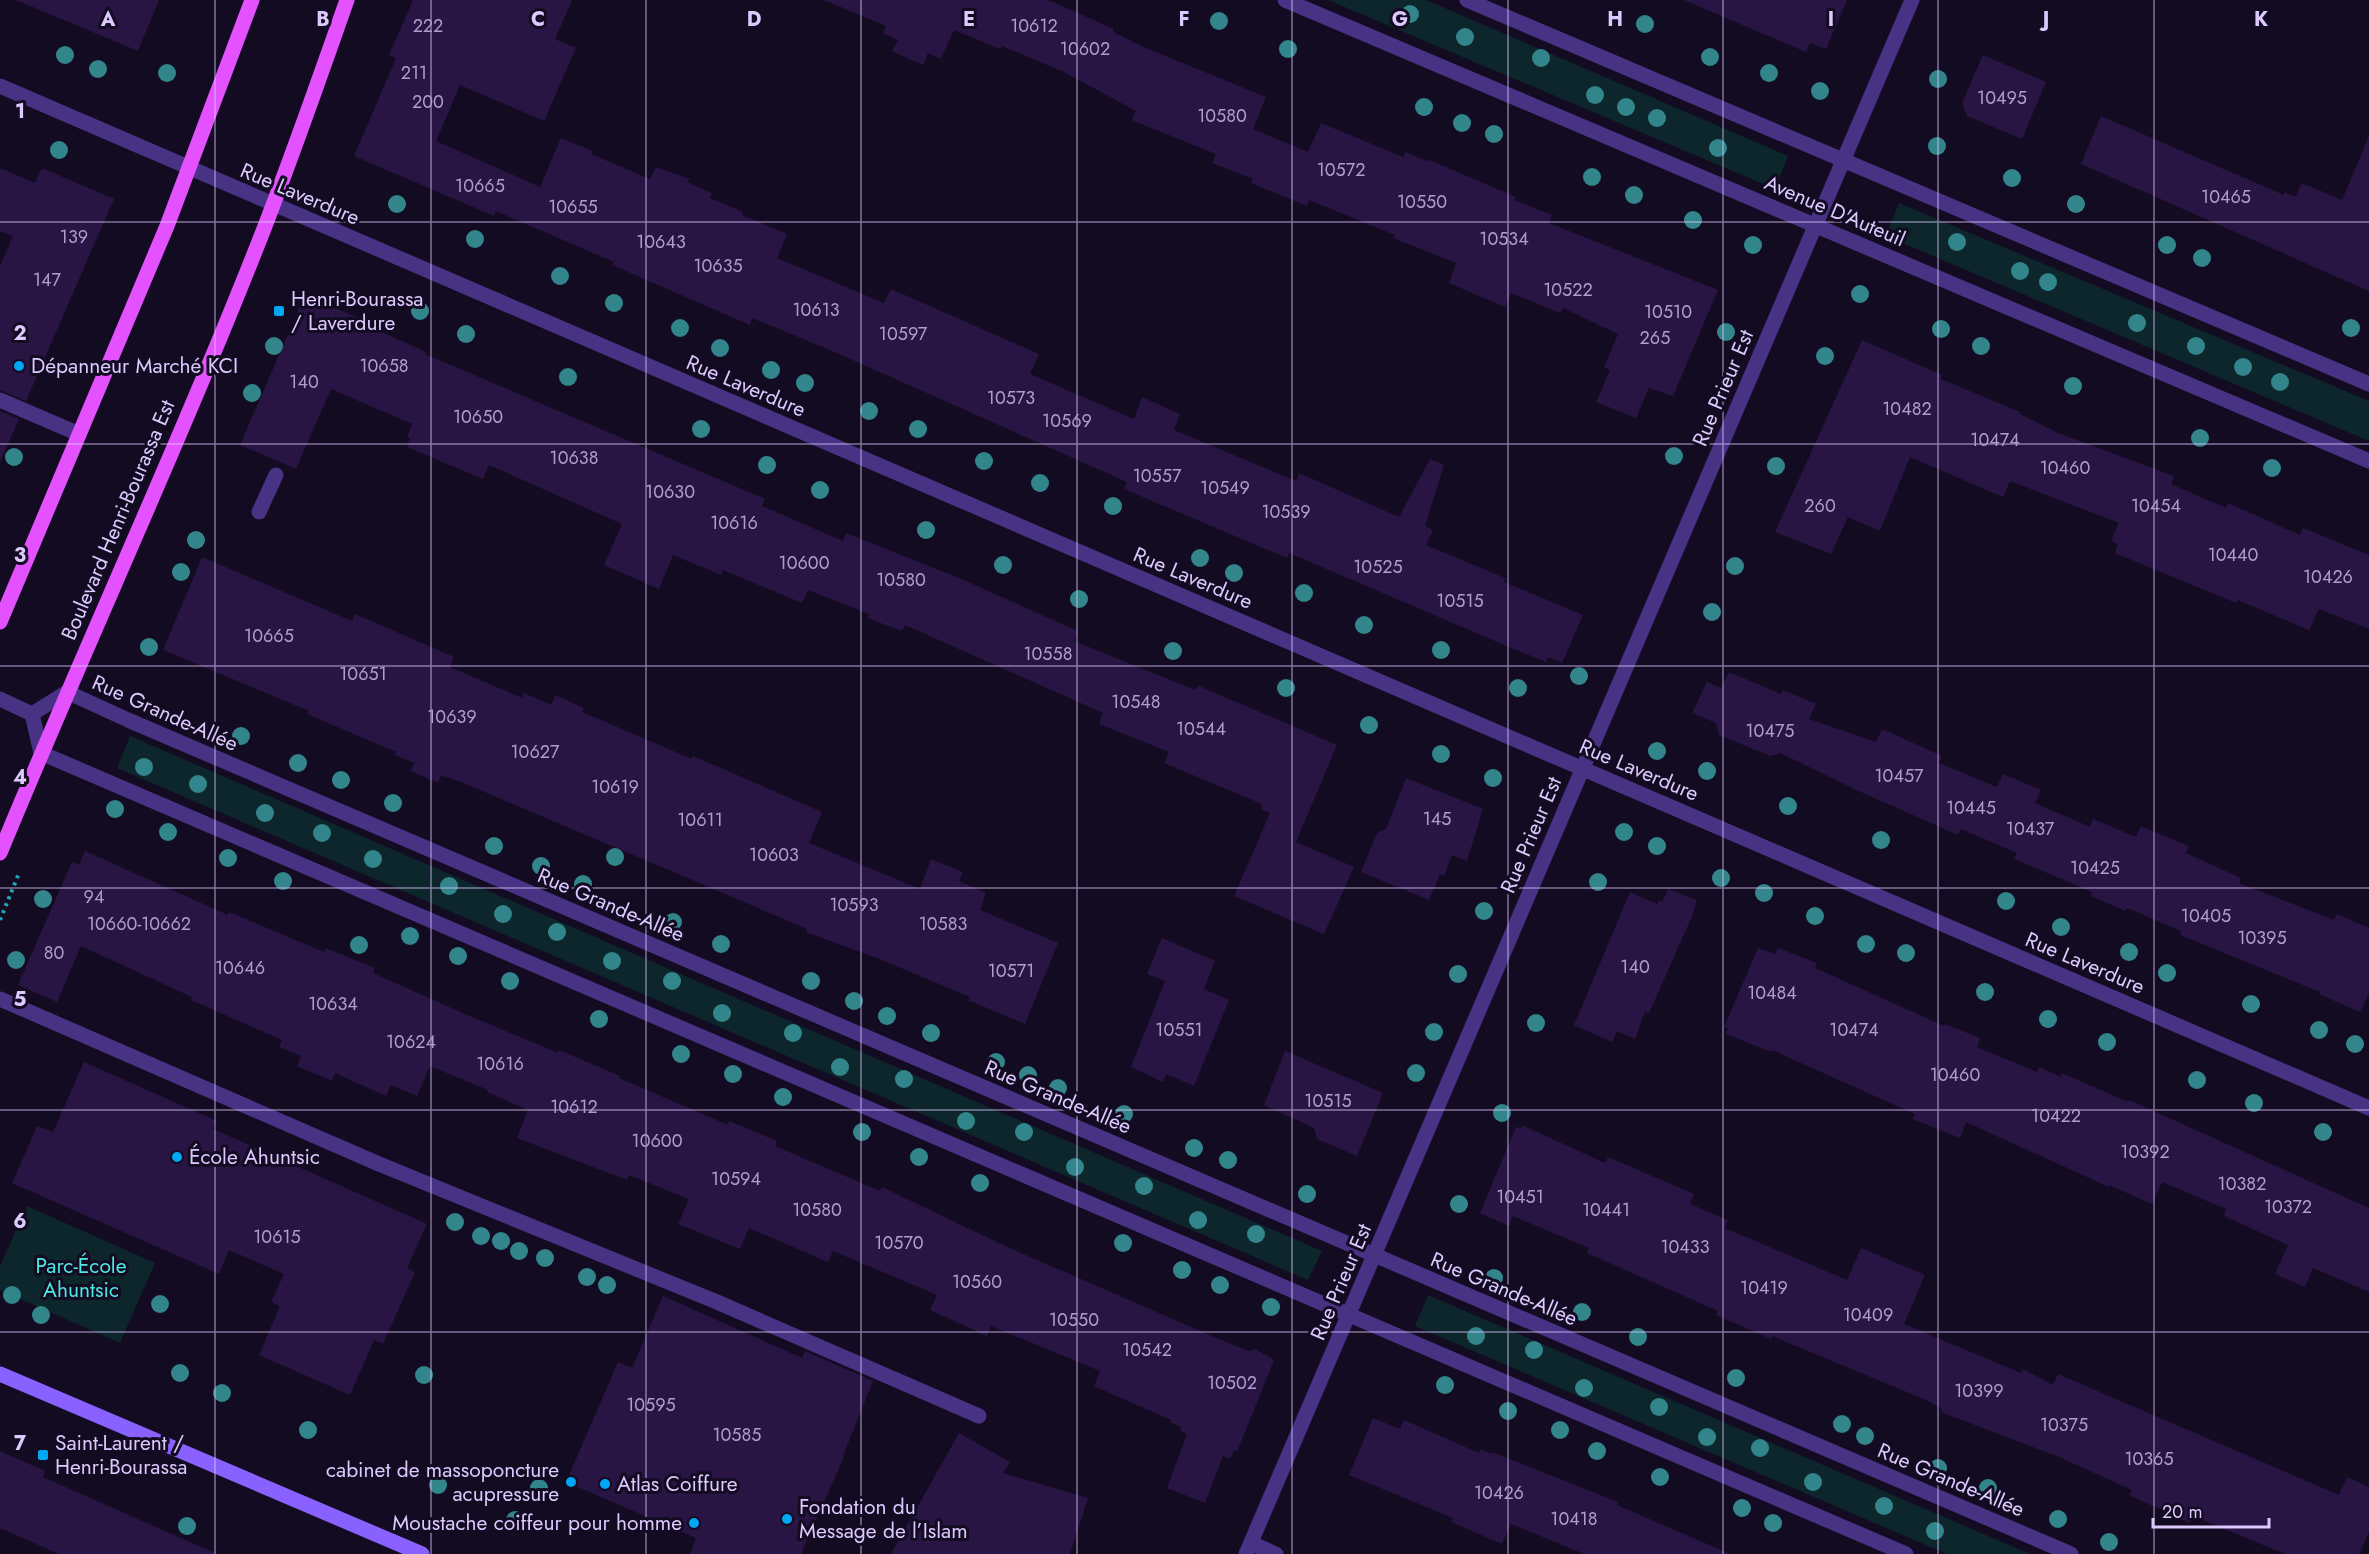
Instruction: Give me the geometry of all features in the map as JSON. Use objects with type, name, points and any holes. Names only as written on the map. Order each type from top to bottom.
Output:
[{"type":"main road","points":[[0,622],[189,169],[252,0]]},
{"type":"main road","name":"Boulevard Henri-Bourassa Est","points":[[0,853],[274,204],[346,0]]},
{"type":"main road","points":[[0,1374],[422,1554]]},
{"type":"street","name":"Avenue D'Auteuil","points":[[1285,0],[2369,461]]},
{"type":"street","points":[[1467,0],[2369,384]]},
{"type":"street","name":"Rue Prieur Est","points":[[1249,1548],[1912,0]]},
{"type":"street","name":"Rue Laverdure","points":[[0,86],[2369,1108]]},
{"type":"street","points":[[0,400],[79,434]]},
{"type":"street","points":[[259,512],[276,475]]},
{"type":"street","name":"Rue Grande-Allée","points":[[32,714],[67,692],[1374,1256],[2072,1554]]},
{"type":"street","points":[[0,699],[32,714],[41,753],[1906,1554]]},
{"type":"street","points":[[0,999],[379,1164],[717,1302],[979,1416]]},
{"type":"street","points":[[1249,1548],[1276,1554]]},
{"type":"green space","points":[[1328,0],[1426,0],[1788,156],[1775,189]]},
{"type":"green space","points":[[1899,203],[2369,401],[2369,441],[1886,235]]},
{"type":"green space","points":[[130,736],[1322,1251],[1308,1280],[117,768]]},
{"type":"green space","name":"Parc-École Ahuntsic","points":[[27,1206],[155,1263],[120,1343],[0,1290],[0,1266]]},
{"type":"green space","points":[[1428,1295],[2030,1554],[1947,1554],[1415,1326]]},
{"type":"building","points":[[16,0],[159,0],[138,51]]},
{"type":"building","points":[[413,0],[572,0],[555,39],[576,48],[544,121],[460,85],[436,141],[540,187],[561,138],[593,151],[591,154],[650,179],[656,167],[689,179],[687,182],[712,193],[710,198],[743,212],[742,215],[787,234],[777,258],[884,303],[891,289],[1039,354],[1030,374],[1134,419],[1142,397],[1180,414],[1174,430],[1296,481],[1299,473],[1399,517],[1430,459],[1444,465],[1425,526],[1433,530],[1426,545],[1505,578],[1504,582],[1583,615],[1562,663],[1548,657],[1546,662],[1289,553],[1287,558],[1124,489],[1127,482],[830,350],[752,318],[750,325],[496,211],[494,216],[354,156],[396,58],[389,55]]},
{"type":"building","points":[[824,0],[1048,0],[1114,29],[1113,32],[1141,46],[1266,97],[1253,129],[1308,152],[1321,123],[1403,157],[1406,152],[1426,161],[1427,159],[1516,197],[1514,200],[1552,215],[1549,223],[1718,290],[1673,396],[1649,388],[1636,418],[1596,402],[1610,370],[1604,367],[1618,334],[1563,308],[1560,313],[1511,293],[1505,307],[1449,283],[1456,263],[1393,238],[1395,235],[1309,200],[1307,206],[1251,183],[1253,179],[1212,163],[1216,154],[1132,120],[1136,111],[1064,72],[1002,46],[1000,49],[954,30],[941,59],[928,53],[923,65],[892,51],[898,40],[883,33],[886,26]]},
{"type":"building","points":[[1684,0],[1847,0],[1826,49],[1810,43],[1806,52]]},
{"type":"building","points":[[1983,55],[2046,82],[2022,139],[1967,116],[1962,103]]},
{"type":"building","points":[[2101,116],[2284,195],[2285,192],[2295,197],[2302,183],[2342,200],[2369,136],[2369,291],[2081,164]]},
{"type":"building","points":[[0,168],[35,183],[42,168],[114,199],[26,401],[0,390],[0,266],[13,236],[0,231]]},
{"type":"building","points":[[305,295],[361,319],[360,322],[426,352],[425,354],[765,499],[762,506],[843,541],[846,533],[959,578],[1078,631],[1074,641],[1195,690],[1199,686],[1337,745],[1296,842],[1354,867],[1324,934],[1234,896],[1270,813],[1261,809],[1262,804],[1164,763],[1169,752],[1099,724],[1103,713],[905,625],[902,631],[867,618],[869,614],[808,590],[802,603],[723,570],[721,575],[673,555],[659,589],[604,565],[622,524],[489,465],[483,479],[407,447],[410,438],[407,437],[412,424],[331,389],[296,469],[240,445]]},
{"type":"building","points":[[1862,340],[1942,375],[1941,379],[2020,412],[2058,433],[2174,476],[2171,484],[2226,508],[2228,503],[2300,535],[2303,528],[2369,555],[2369,629],[2319,609],[2309,630],[2238,600],[2236,603],[2115,553],[2118,544],[2111,541],[2119,523],[2010,481],[2003,497],[1910,457],[1880,531],[1848,517],[1831,554],[1775,532]]},
{"type":"building","points":[[0,411],[19,419],[0,462]]},
{"type":"building","points":[[202,557],[352,621],[355,614],[454,657],[450,667],[522,698],[524,693],[551,705],[555,695],[584,708],[582,712],[692,759],[693,756],[822,812],[809,843],[920,889],[931,859],[963,872],[959,881],[986,893],[980,910],[1058,943],[1025,1024],[968,1000],[970,997],[882,960],[806,932],[807,929],[461,782],[441,775],[438,783],[411,771],[414,763],[395,755],[396,752],[307,714],[309,711],[163,650]]},
{"type":"building","points":[[1729,672],[1781,694],[1783,690],[1816,704],[1809,719],[1876,742],[1882,729],[1942,756],[1939,763],[1997,787],[2003,774],[2041,790],[2035,803],[2090,827],[2093,819],[2136,837],[2141,826],[2189,846],[2186,853],[2241,878],[2239,883],[2334,920],[2337,914],[2369,928],[2369,993],[2360,1012],[2319,994],[2320,992],[2180,935],[2181,931],[2127,908],[2125,911],[2091,896],[2092,892],[2014,859],[2017,853],[1961,829],[1958,835],[1780,753],[1770,756],[1719,735],[1716,723],[1692,713],[1707,682],[1721,688]]},
{"type":"building","points":[[1406,778],[1483,809],[1467,861],[1452,855],[1444,876],[1440,874],[1429,900],[1361,872],[1377,833],[1386,829]]},
{"type":"building","points":[[85,851],[228,915],[229,912],[324,952],[326,948],[375,968],[373,973],[465,1014],[558,1053],[559,1050],[728,1125],[729,1121],[777,1141],[775,1146],[880,1191],[882,1187],[1003,1245],[1207,1334],[1248,1351],[1255,1349],[1274,1360],[1237,1452],[1234,1450],[1230,1459],[1223,1456],[1205,1503],[1167,1488],[1187,1434],[1180,1430],[1181,1427],[1170,1422],[1171,1420],[1094,1386],[1100,1371],[991,1326],[987,1336],[930,1310],[937,1295],[833,1251],[828,1262],[749,1228],[740,1249],[678,1224],[689,1199],[629,1175],[627,1180],[517,1138],[528,1110],[487,1092],[488,1090],[430,1066],[417,1096],[391,1085],[386,1096],[335,1073],[332,1081],[297,1066],[301,1056],[279,1047],[282,1040],[191,1000],[192,997],[81,946],[57,1002],[18,985],[72,862],[79,865]]},
{"type":"building","points":[[1668,889],[1697,900],[1649,1013],[1645,1012],[1635,1039],[1617,1031],[1612,1042],[1574,1025],[1630,892],[1657,904],[1659,900],[1662,902]]},
{"type":"building","points":[[1162,938],[1215,961],[1204,989],[1229,1000],[1194,1086],[1166,1074],[1163,1082],[1131,1067],[1165,981],[1147,974]]},
{"type":"building","points":[[1758,948],[1775,954],[1778,948],[1817,963],[1815,968],[1944,1026],[1945,1024],[1980,1038],[1977,1047],[2037,1072],[2039,1067],[2061,1077],[2062,1073],[2128,1102],[2129,1100],[2369,1208],[2369,1292],[2313,1268],[2305,1287],[2275,1274],[2288,1245],[2224,1216],[2226,1209],[2162,1182],[2152,1204],[1966,1122],[1960,1138],[1913,1119],[1915,1114],[1772,1050],[1771,1052],[1726,1034],[1728,1028],[1724,1027]]},
{"type":"building","points":[[1285,1051],[1383,1093],[1357,1156],[1317,1139],[1314,1128],[1264,1105]]},
{"type":"building","points":[[84,1062],[217,1121],[213,1129],[427,1224],[407,1268],[415,1272],[383,1344],[374,1340],[350,1395],[259,1355],[280,1306],[271,1302],[284,1274],[229,1250],[219,1274],[12,1183],[37,1126],[53,1132]]},
{"type":"building","points":[[1522,1125],[1605,1163],[1608,1157],[1694,1194],[1690,1204],[1728,1220],[1725,1228],[1847,1280],[1861,1248],[1925,1275],[1904,1324],[2021,1373],[2023,1369],[2053,1385],[2058,1374],[2339,1495],[2347,1477],[2369,1487],[2369,1532],[2359,1554],[2285,1554],[2193,1516],[2190,1523],[2129,1495],[2132,1490],[2059,1457],[1941,1412],[1942,1409],[1926,1400],[1716,1315],[1718,1311],[1587,1253],[1589,1248],[1513,1216],[1509,1226],[1480,1213],[1516,1127],[1521,1128]]},
{"type":"building","points":[[663,1296],[802,1358],[805,1351],[873,1381],[844,1457],[801,1554],[690,1554],[696,1538],[566,1482],[618,1362],[632,1368]]},
{"type":"building","points":[[1373,1418],[1400,1429],[1404,1420],[1479,1453],[1481,1449],[1491,1454],[1492,1452],[1618,1502],[1617,1505],[1730,1554],[1584,1554],[1511,1524],[1502,1544],[1451,1522],[1453,1518],[1349,1475]]},
{"type":"building","points":[[959,1433],[1010,1462],[1003,1473],[1088,1498],[1070,1554],[891,1554]]},
{"type":"building","points":[[0,1451],[45,1471],[43,1477],[217,1554],[59,1554],[0,1528]]},
{"type":"place","name":"Henri-Bourassa / Laverdure","points":[[279,311]]},
{"type":"place","name":"Dépanneur Marché KCI","points":[[19,366]]},
{"type":"place","name":"École Ahuntsic","points":[[177,1157]]},
{"type":"place","name":"Saint-Laurent / Henri-Bourassa","points":[[43,1455]]},
{"type":"place","name":"cabinet de massoponcture acupressure","points":[[571,1482]]},
{"type":"place","name":"Atlas Coiffure","points":[[605,1484]]},
{"type":"place","name":"Fondation du Message de l’Islam","points":[[787,1519]]},
{"type":"place","name":"Moustache coiffeur pour homme","points":[[694,1523]]}]
